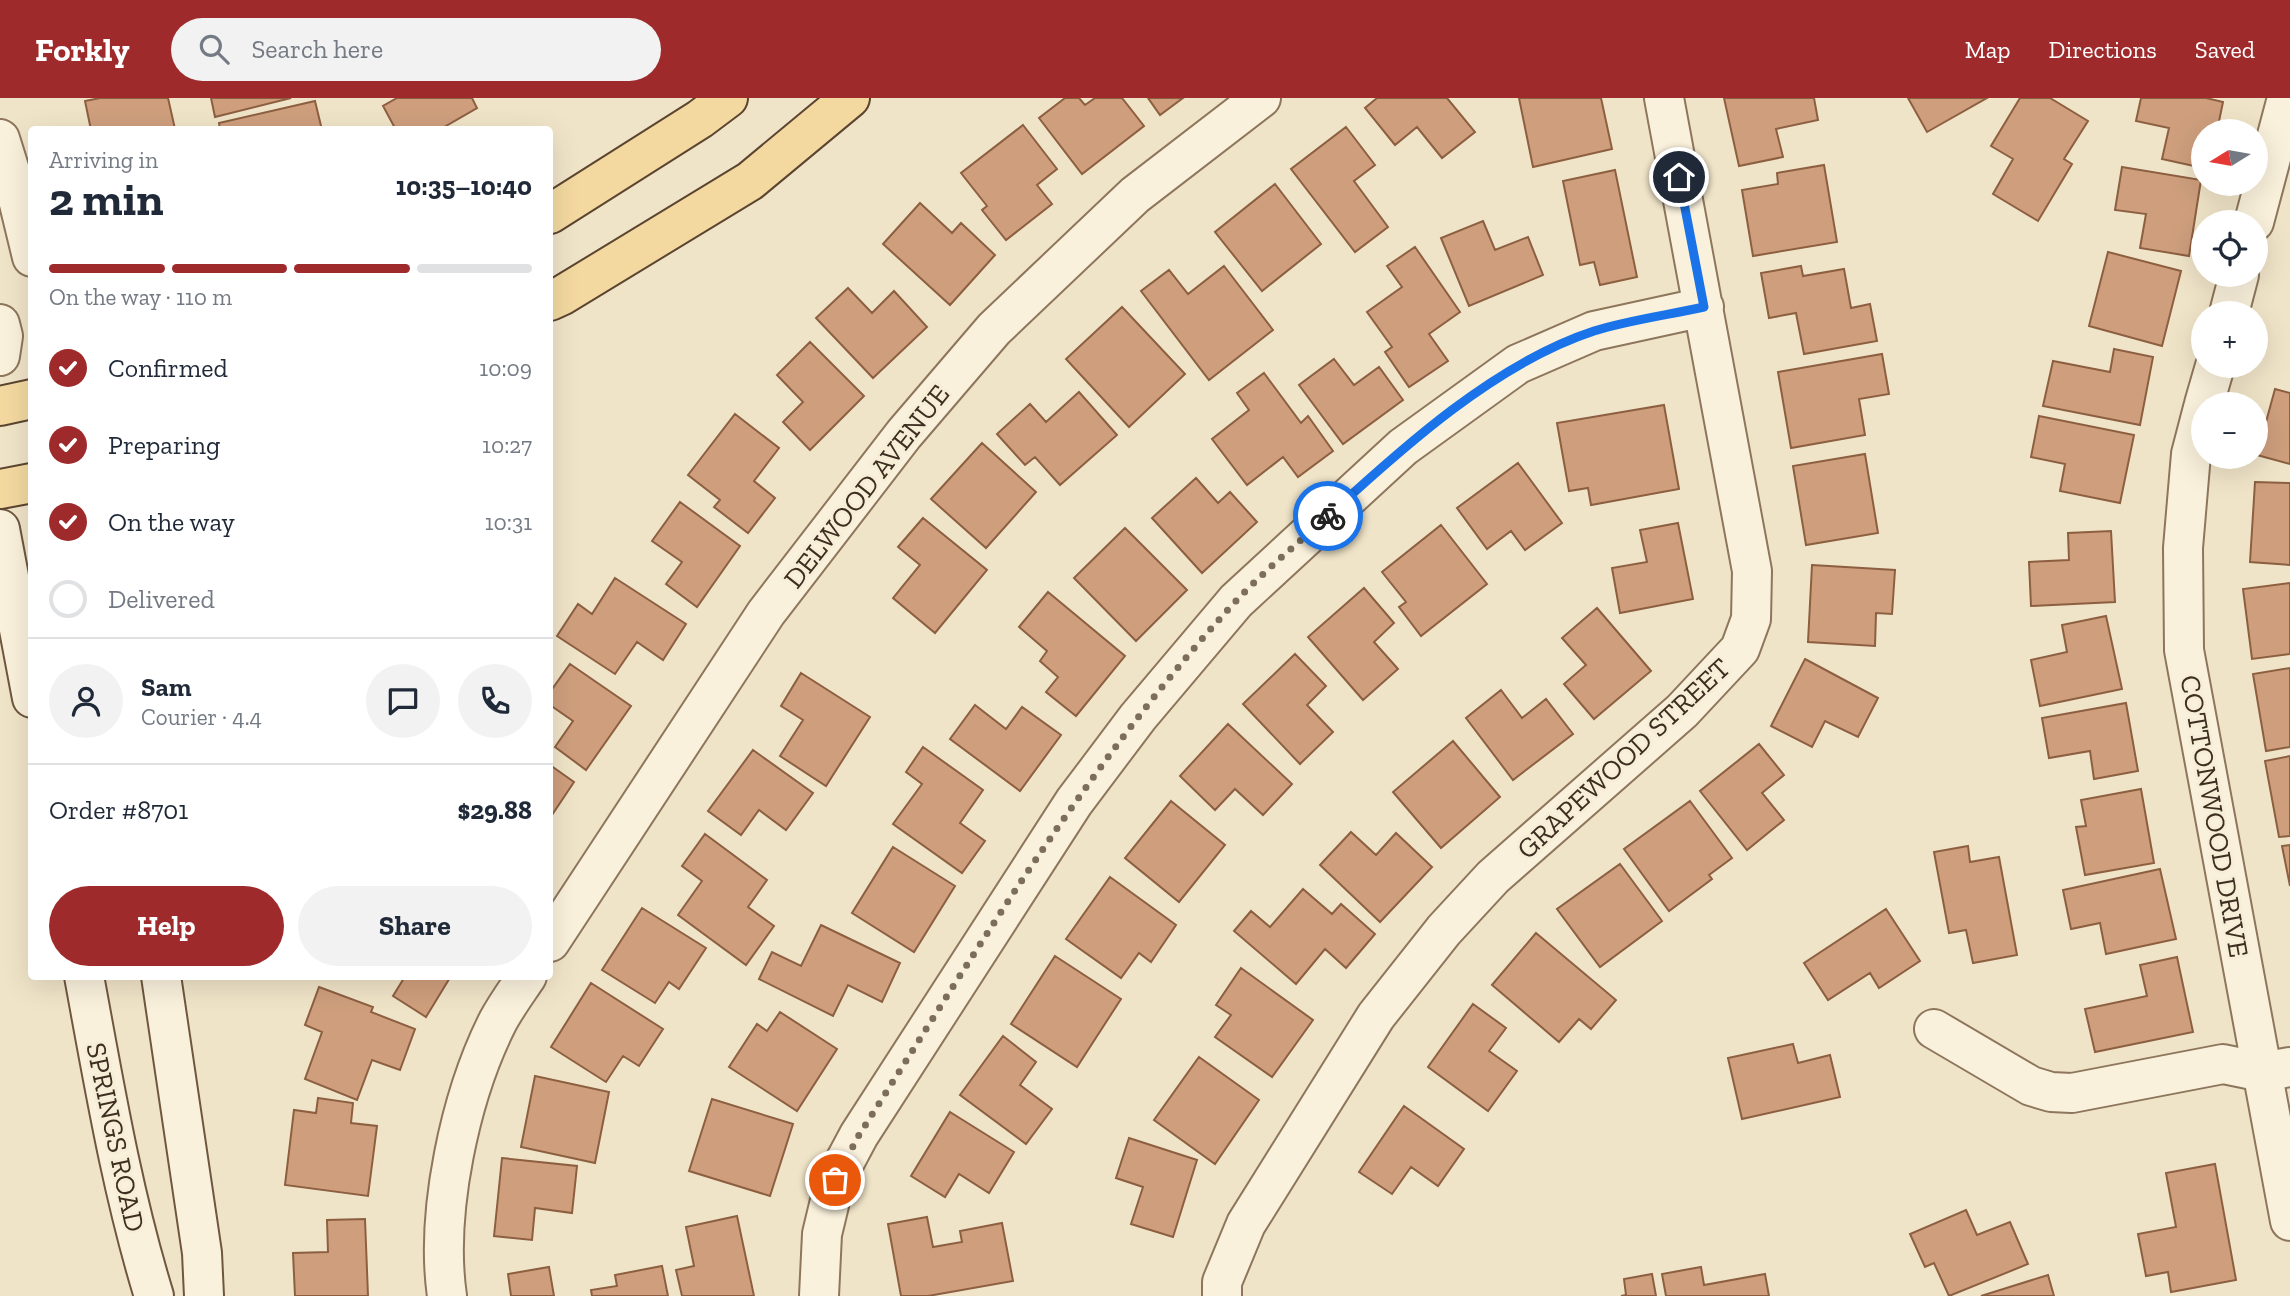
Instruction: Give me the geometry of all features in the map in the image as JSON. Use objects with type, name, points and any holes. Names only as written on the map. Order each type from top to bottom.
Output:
[{"type":"main road","points":[[553,212],[700,119],[728,98]]},
{"type":"main road","points":[[553,300],[750,181],[850,98]]},
{"type":"main road","points":[[0,406],[28,400]]},
{"type":"main road","points":[[0,489],[28,484]]},
{"type":"street","name":"DELWOOD AVENUE","points":[[553,937],[766,613],[904,434],[994,329],[1125,205],[1261,98]]},
{"type":"street","name":"GRAPEWOOD STREET","points":[[1222,1296],[1222,1282],[1246,1224],[1376,1016],[1444,930],[1493,877],[1682,711],[1741,649],[1751,619],[1752,570],[1664,98]]},
{"type":"street","points":[[2256,210],[2287,98]]},
{"type":"street","points":[[0,139],[28,241]]},
{"type":"street","points":[[819,1296],[822,1234],[835,1180],[859,1135],[1074,802],[1138,717],[1236,601],[1403,447],[1518,364],[1594,331],[1704,307]]},
{"type":"street","points":[[0,324],[3,336],[0,356]]},
{"type":"street","name":"COTTONWOOD DRIVE","points":[[2191,453],[2183,548],[2185,650],[2276,1070],[2290,1221]]},
{"type":"street","points":[[0,529],[28,677]]},
{"type":"street","name":"SPRINGS ROAD","points":[[84,980],[111,1123],[142,1258],[154,1296]]},
{"type":"street","points":[[162,980],[202,1252],[204,1296]]},
{"type":"street","points":[[447,1296],[443,1271],[449,1183],[463,1114],[476,1071],[499,1020],[524,980]]},
{"type":"street","points":[[1934,1028],[2031,1086],[2051,1092],[2072,1093],[2223,1064],[2276,1070]]},
{"type":"building","points":[[100,98],[168,98],[174,126],[90,126],[85,101]]},
{"type":"building","points":[[211,98],[291,98],[215,117]]},
{"type":"building","points":[[397,98],[472,98],[477,108],[446,126],[394,126],[383,106]]},
{"type":"building","points":[[1065,98],[1079,98],[1085,105],[1095,98],[1122,98],[1144,126],[1082,174],[1039,118]]},
{"type":"building","points":[[1148,98],[1183,98],[1160,115]]},
{"type":"building","points":[[1377,98],[1447,98],[1475,132],[1442,158],[1417,127],[1395,145],[1365,108]]},
{"type":"building","points":[[1519,98],[1601,98],[1612,149],[1533,167]]},
{"type":"building","points":[[1724,98],[1814,98],[1818,120],[1776,129],[1783,157],[1739,166]]},
{"type":"building","points":[[1908,98],[1987,98],[1927,132]]},
{"type":"building","points":[[2020,98],[2050,98],[2088,121],[2064,159],[2072,164],[2038,221],[1993,194],[2013,159],[1991,146]]},
{"type":"building","points":[[2141,98],[2206,98],[2223,102],[2219,119],[2191,119],[2191,165],[2162,159],[2169,128],[2136,121]]},
{"type":"building","points":[[315,101],[321,126],[219,126],[219,123]]},
{"type":"building","points":[[1023,125],[1057,169],[1037,185],[1052,204],[1006,240],[982,210],[987,206],[961,173]]},
{"type":"building","points":[[1346,127],[1375,165],[1354,181],[1388,227],[1355,252],[1291,169]]},
{"type":"building","points":[[1824,165],[1837,242],[1753,256],[1742,190],[1778,184],[1777,173]]},
{"type":"building","points":[[2122,167],[2191,178],[2191,196],[2198,196],[2196,210],[2191,210],[2189,256],[2140,248],[2146,214],[2115,210]]},
{"type":"building","points":[[1615,170],[1637,277],[1600,285],[1594,262],[1580,265],[1563,181]]},
{"type":"building","points":[[1275,184],[1321,244],[1262,291],[1215,232]]},
{"type":"building","points":[[920,203],[952,233],[961,223],[995,255],[950,305],[883,244]]},
{"type":"building","points":[[1483,221],[1495,250],[1528,237],[1543,275],[1469,306],[1441,238]]},
{"type":"building","points":[[1415,247],[1460,312],[1429,334],[1448,361],[1409,387],[1385,352],[1392,347],[1367,312],[1402,287],[1387,266]]},
{"type":"building","points":[[2108,252],[2181,271],[2162,346],[2089,326]]},
{"type":"building","points":[[1224,266],[1273,330],[1209,380],[1141,291],[1169,270],[1188,294]]},
{"type":"building","points":[[1801,266],[1803,276],[1844,269],[1851,308],[1870,304],[1877,341],[1804,354],[1796,313],[1769,318],[1761,273]]},
{"type":"building","points":[[848,288],[872,313],[894,291],[927,327],[873,378],[816,318]]},
{"type":"building","points":[[1122,307],[1185,374],[1129,427],[1066,359]]},
{"type":"building","points":[[810,342],[864,396],[810,450],[783,422],[803,402],[777,375]]},
{"type":"building","points":[[2114,349],[2153,357],[2140,425],[2043,406],[2053,361],[2110,372]]},
{"type":"building","points":[[1882,354],[1889,394],[1859,399],[1865,435],[1791,448],[1778,372]]},
{"type":"building","points":[[1334,359],[1354,385],[1379,367],[1403,400],[1343,444],[1299,385]]},
{"type":"building","points":[[1264,373],[1301,423],[1308,416],[1333,451],[1298,477],[1283,457],[1247,485],[1212,439],[1249,410],[1237,393]]},
{"type":"building","points":[[2275,389],[2290,393],[2290,464],[2268,458],[2268,415]]},
{"type":"building","points":[[1079,392],[1117,435],[1060,485],[1035,457],[1025,465],[997,434],[1030,404],[1046,422]]},
{"type":"building","points":[[1664,405],[1679,489],[1591,505],[1588,488],[1569,491],[1557,423]]},
{"type":"building","points":[[735,414],[779,448],[754,481],[775,498],[748,533],[714,507],[720,500],[688,475]]},
{"type":"building","points":[[2039,416],[2134,435],[2120,503],[2060,491],[2065,464],[2031,457]]},
{"type":"building","points":[[982,443],[1036,492],[986,548],[931,499]]},
{"type":"building","points":[[1865,454],[1878,533],[1806,545],[1793,466]]},
{"type":"building","points":[[1518,463],[1562,523],[1525,550],[1511,531],[1487,549],[1457,508]]},
{"type":"building","points":[[1196,478],[1218,503],[1230,492],[1257,522],[1202,573],[1152,518]]},
{"type":"building","points":[[2255,482],[2290,483],[2290,565],[2250,562]]},
{"type":"building","points":[[680,502],[740,546],[697,607],[666,584],[682,562],[652,541]]},
{"type":"building","points":[[923,518],[987,570],[935,633],[893,598],[920,565],[898,547]]},
{"type":"building","points":[[1678,523],[1693,599],[1620,613],[1612,568],[1647,562],[1640,530]]},
{"type":"building","points":[[1441,525],[1487,584],[1421,636],[1399,607],[1406,602],[1382,572]]},
{"type":"building","points":[[1125,528],[1187,590],[1136,641],[1074,578]]},
{"type":"building","points":[[2111,531],[2115,602],[2031,606],[2029,562],[2069,560],[2068,533]]},
{"type":"building","points":[[1812,565],[1895,570],[1892,614],[1876,613],[1875,646],[1808,642]]},
{"type":"building","points":[[615,578],[686,624],[663,660],[637,642],[615,674],[557,636],[578,604],[592,614]]},
{"type":"building","points":[[2290,583],[2290,654],[2252,659],[2243,589]]},
{"type":"building","points":[[1364,588],[1394,623],[1374,642],[1398,669],[1363,700],[1308,637]]},
{"type":"building","points":[[1048,592],[1125,656],[1076,716],[1046,692],[1058,677],[1040,661],[1047,651],[1019,627]]},
{"type":"building","points":[[1597,608],[1651,671],[1594,719],[1564,684],[1586,665],[1562,638]]},
{"type":"building","points":[[2106,616],[2122,689],[2040,706],[2031,660],[2067,652],[2062,625]]},
{"type":"building","points":[[1295,654],[1326,686],[1307,705],[1333,732],[1300,764],[1243,704]]},
{"type":"building","points":[[1805,659],[1878,698],[1858,737],[1825,721],[1812,747],[1771,726]]},
{"type":"building","points":[[570,664],[631,706],[586,770],[555,747],[573,721],[553,707],[553,688]]},
{"type":"building","points":[[2290,668],[2290,747],[2266,751],[2253,674]]},
{"type":"building","points":[[801,673],[870,717],[826,786],[780,756],[803,720],[781,706]]},
{"type":"building","points":[[1501,690],[1522,718],[1546,699],[1573,734],[1513,780],[1466,718]]},
{"type":"building","points":[[2126,703],[2138,771],[2094,779],[2090,751],[2049,758],[2042,718]]},
{"type":"building","points":[[975,705],[1006,729],[1022,707],[1061,735],[1020,791],[950,739]]},
{"type":"building","points":[[1228,724],[1292,784],[1263,815],[1235,789],[1215,810],[1180,776]]},
{"type":"building","points":[[1453,741],[1500,797],[1441,848],[1393,792]]},
{"type":"building","points":[[1759,744],[1784,775],[1762,793],[1784,820],[1747,850],[1700,791]]},
{"type":"building","points":[[923,747],[983,790],[960,823],[985,841],[962,873],[893,824],[922,784],[906,772]]},
{"type":"building","points":[[753,750],[813,793],[786,830],[759,810],[741,835],[708,811]]},
{"type":"building","points":[[2290,756],[2290,836],[2279,837],[2265,761]]},
{"type":"building","points":[[553,767],[574,782],[553,814]]},
{"type":"building","points":[[2141,789],[2154,863],[2085,875],[2076,827],[2086,826],[2081,800]]},
{"type":"building","points":[[1171,801],[1225,845],[1179,902],[1125,858]]},
{"type":"building","points":[[1690,801],[1732,858],[1709,875],[1712,879],[1669,911],[1624,849]]},
{"type":"building","points":[[1351,832],[1376,855],[1396,833],[1432,867],[1380,922],[1320,865]]},
{"type":"building","points":[[705,834],[767,880],[748,907],[774,926],[746,965],[678,915],[702,881],[682,866]]},
{"type":"building","points":[[2290,845],[2290,886],[2282,846]]},
{"type":"building","points":[[1968,846],[1970,862],[1999,857],[2017,955],[1973,963],[1966,930],[1949,933],[1934,852]]},
{"type":"building","points":[[893,847],[955,886],[914,952],[852,913]]},
{"type":"building","points":[[1620,864],[1662,921],[1600,967],[1557,909]]},
{"type":"building","points":[[2160,869],[2176,939],[2106,954],[2100,923],[2071,929],[2063,890]]},
{"type":"building","points":[[1110,877],[1176,925],[1151,962],[1139,953],[1121,978],[1066,939]]},
{"type":"building","points":[[1303,889],[1332,914],[1341,904],[1375,934],[1346,968],[1325,949],[1296,984],[1234,931],[1251,911],[1270,927]]},
{"type":"building","points":[[642,908],[706,948],[679,989],[669,982],[655,1003],[602,970]]},
{"type":"building","points":[[1886,909],[1920,961],[1879,988],[1870,973],[1828,1000],[1804,963]]},
{"type":"building","points":[[821,925],[900,963],[882,1002],[848,985],[833,1016],[759,979],[772,952],[801,966]]},
{"type":"building","points":[[1536,933],[1616,1000],[1591,1029],[1579,1019],[1559,1042],[1492,985]]},
{"type":"building","points":[[1055,956],[1121,999],[1077,1067],[1011,1024]]},
{"type":"building","points":[[2177,957],[2193,1032],[2095,1052],[2085,1009],[2147,996],[2140,965]]},
{"type":"building","points":[[1241,968],[1313,1020],[1272,1077],[1215,1037],[1231,1015],[1216,1005]]},
{"type":"building","points":[[403,980],[449,980],[426,1017],[393,996]]},
{"type":"building","points":[[591,983],[663,1029],[639,1066],[623,1056],[606,1082],[551,1047]]},
{"type":"building","points":[[319,987],[373,1007],[371,1012],[415,1029],[400,1070],[372,1060],[357,1100],[305,1079],[322,1032],[305,1025]]},
{"type":"building","points":[[1473,1004],[1506,1028],[1489,1051],[1517,1071],[1488,1111],[1428,1067]]},
{"type":"building","points":[[780,1012],[837,1049],[797,1111],[729,1067],[757,1024],[767,1031]]},
{"type":"building","points":[[1003,1036],[1036,1062],[1020,1085],[1052,1109],[1026,1144],[960,1095]]},
{"type":"building","points":[[1793,1044],[1798,1063],[1830,1055],[1840,1097],[1742,1119],[1728,1058]]},
{"type":"building","points":[[1199,1057],[1259,1100],[1215,1164],[1154,1120]]},
{"type":"building","points":[[535,1076],[609,1092],[595,1163],[521,1147]]},
{"type":"building","points":[[318,1098],[353,1103],[351,1123],[377,1126],[368,1196],[285,1185],[294,1110],[316,1113]]},
{"type":"building","points":[[712,1099],[793,1124],[770,1196],[689,1171]]},
{"type":"building","points":[[1404,1106],[1464,1149],[1438,1186],[1411,1167],[1392,1194],[1359,1172]]},
{"type":"building","points":[[950,1112],[1014,1152],[989,1193],[959,1174],[945,1197],[911,1176]]},
{"type":"building","points":[[1129,1138],[1197,1160],[1173,1237],[1131,1224],[1143,1187],[1116,1178]]},
{"type":"building","points":[[502,1158],[577,1166],[572,1213],[535,1208],[532,1240],[494,1236]]},
{"type":"building","points":[[2215,1164],[2236,1280],[2171,1292],[2168,1272],[2146,1276],[2138,1234],[2176,1227],[2166,1173]]},
{"type":"building","points":[[1966,1210],[1977,1235],[2010,1222],[2028,1264],[1949,1296],[1934,1263],[1925,1267],[1910,1234]]},
{"type":"building","points":[[737,1216],[754,1296],[682,1296],[676,1270],[694,1266],[686,1227]]},
{"type":"building","points":[[927,1217],[933,1247],[962,1242],[960,1231],[1002,1223],[1013,1281],[928,1296],[901,1296],[888,1224]]},
{"type":"building","points":[[365,1219],[368,1296],[295,1296],[293,1253],[328,1252],[327,1220]]},
{"type":"building","points":[[662,1266],[668,1296],[592,1296],[591,1290],[617,1286],[615,1275]]},
{"type":"building","points":[[549,1267],[554,1296],[511,1296],[508,1274]]},
{"type":"building","points":[[1701,1267],[1704,1285],[1765,1274],[1769,1296],[1666,1296],[1662,1274]]},
{"type":"building","points":[[1652,1274],[1656,1296],[1621,1296],[1626,1295],[1624,1279]]},
{"type":"building","points":[[2048,1275],[2054,1296],[1981,1296]]},
{"type":"way so far","points":[[835,1180],[859,1135],[1074,802],[1138,717],[1236,601],[1328,516]]},
{"type":"route","points":[[1328,516],[1403,447],[1518,364],[1594,331],[1704,307],[1679,177]]}]
